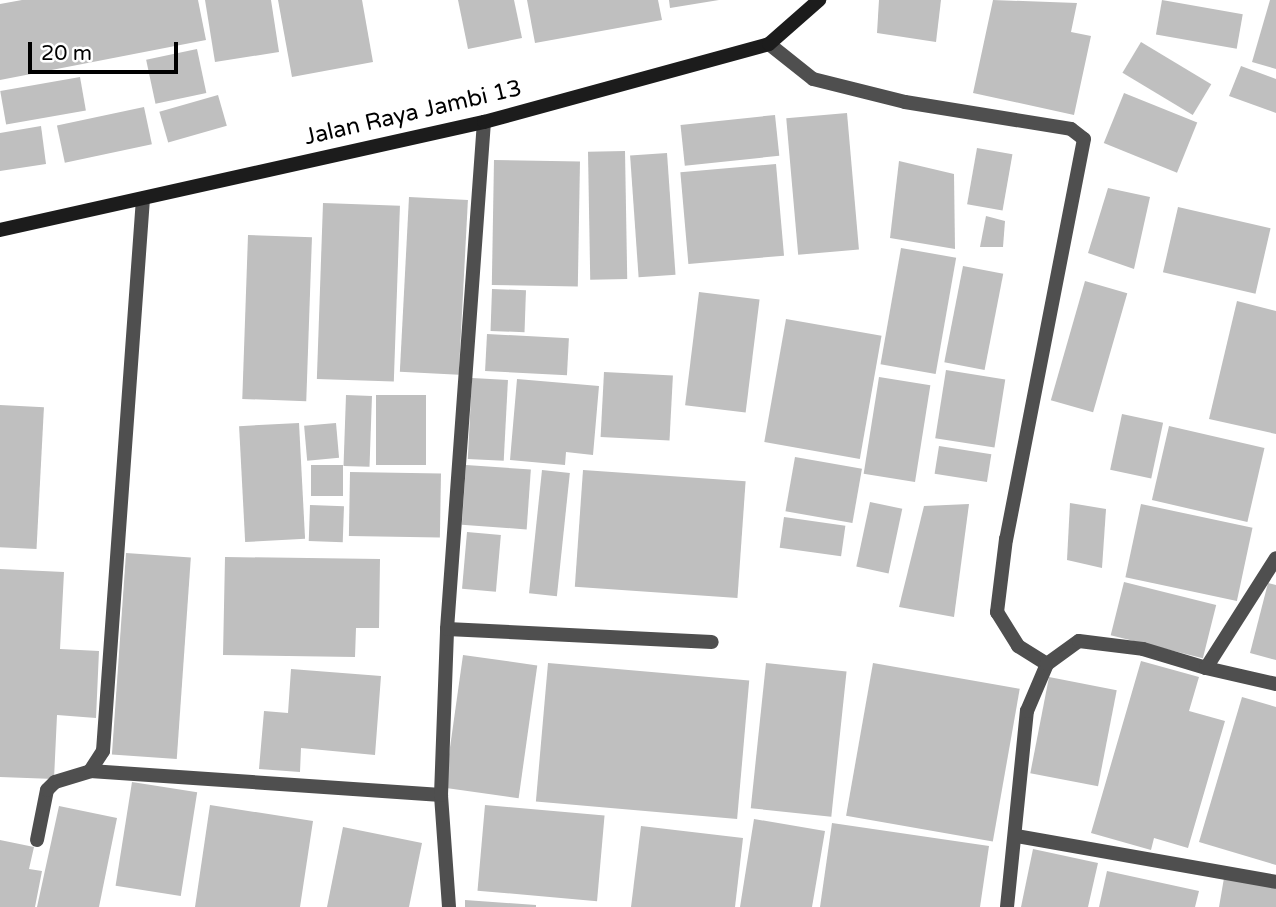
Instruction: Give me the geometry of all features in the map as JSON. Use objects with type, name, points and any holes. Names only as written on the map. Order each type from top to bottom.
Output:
[{"type":"street","name":"Jalan Raya Jambi 13","points":[[0,230],[485,122],[769,44],[819,0]]},
{"type":"street","points":[[769,44],[813,79],[905,102],[1071,129],[1084,139],[1006,539],[997,612],[1018,646],[1047,664]]},
{"type":"street","points":[[449,907],[441,795],[447,629],[485,122]]},
{"type":"street","points":[[90,771],[103,751],[143,198]]},
{"type":"street","points":[[1206,668],[1276,558]]},
{"type":"street","points":[[447,629],[712,642]]},
{"type":"street","points":[[1007,907],[1027,711],[1047,664],[1079,641],[1143,649],[1206,668],[1276,684]]},
{"type":"street","points":[[37,840],[47,790],[55,782],[90,771],[441,795]]},
{"type":"street","points":[[1016,836],[1276,882]]},
{"type":"building","points":[[22,0],[198,0],[206,40],[0,80],[0,4]]},
{"type":"building","points":[[205,0],[271,0],[279,52],[215,62]]},
{"type":"building","points":[[278,0],[362,0],[373,62],[292,77]]},
{"type":"building","points":[[458,0],[514,0],[522,38],[468,49]]},
{"type":"building","points":[[527,0],[658,0],[662,20],[535,43]]},
{"type":"building","points":[[669,0],[719,0],[670,8]]},
{"type":"building","points":[[879,0],[941,0],[936,42],[877,33]]},
{"type":"building","points":[[993,0],[1077,3],[1071,32],[1091,36],[1074,115],[973,93]]},
{"type":"building","points":[[1162,0],[1243,14],[1237,49],[1156,34]]},
{"type":"building","points":[[1270,0],[1276,0],[1276,69],[1252,62]]},
{"type":"building","points":[[1141,42],[1211,84],[1193,115],[1122,73]]},
{"type":"building","points":[[197,49],[206,93],[155,104],[146,60]]},
{"type":"building","points":[[1241,66],[1276,79],[1276,113],[1229,96]]},
{"type":"building","points":[[80,77],[86,110],[6,125],[0,91]]},
{"type":"building","points":[[1124,93],[1197,123],[1177,173],[1104,143]]},
{"type":"building","points":[[218,95],[227,126],[168,143],[159,112]]},
{"type":"building","points":[[144,107],[152,144],[65,163],[57,126]]},
{"type":"building","points":[[847,113],[859,249],[798,255],[786,118]]},
{"type":"building","points":[[775,115],[779,156],[685,166],[681,125]]},
{"type":"building","points":[[41,126],[46,164],[0,171],[0,133]]},
{"type":"building","points":[[977,148],[1012,154],[1003,210],[967,204]]},
{"type":"building","points":[[625,151],[627,279],[590,280],[588,152]]},
{"type":"building","points":[[667,153],[676,275],[639,277],[630,156]]},
{"type":"building","points":[[494,160],[580,162],[578,286],[492,285]]},
{"type":"building","points":[[899,161],[954,174],[955,249],[890,238]]},
{"type":"building","points":[[776,164],[784,256],[688,264],[680,172]]},
{"type":"building","points":[[1108,188],[1150,197],[1134,269],[1088,253]]},
{"type":"building","points":[[409,197],[468,200],[459,375],[400,372]]},
{"type":"building","points":[[323,203],[400,206],[394,382],[317,379]]},
{"type":"building","points":[[1178,207],[1271,228],[1255,294],[1163,272]]},
{"type":"building","points":[[986,216],[1005,221],[1003,247],[980,247]]},
{"type":"building","points":[[248,235],[312,237],[306,401],[242,399]]},
{"type":"building","points":[[901,248],[956,258],[936,374],[881,364]]},
{"type":"building","points":[[963,266],[1003,274],[985,370],[944,362]]},
{"type":"building","points":[[1085,281],[1127,293],[1093,412],[1051,400]]},
{"type":"building","points":[[492,289],[526,290],[525,332],[491,331]]},
{"type":"building","points":[[699,292],[760,299],[746,413],[685,405]]},
{"type":"building","points":[[1237,301],[1276,311],[1276,434],[1209,419]]},
{"type":"building","points":[[786,319],[882,336],[860,459],[764,442]]},
{"type":"building","points":[[487,334],[569,338],[567,375],[485,371]]},
{"type":"building","points":[[946,370],[1005,379],[994,448],[935,438]]},
{"type":"building","points":[[604,372],[673,376],[670,441],[601,437]]},
{"type":"building","points":[[879,377],[930,385],[915,482],[864,474]]},
{"type":"building","points":[[472,378],[508,380],[504,461],[468,459]]},
{"type":"building","points":[[517,379],[599,386],[593,455],[566,452],[565,465],[510,460]]},
{"type":"building","points":[[346,395],[372,396],[370,467],[344,466]]},
{"type":"building","points":[[376,395],[426,395],[426,465],[376,465]]},
{"type":"building","points":[[0,405],[44,407],[37,549],[0,547]]},
{"type":"building","points":[[1122,414],[1163,423],[1151,478],[1110,470]]},
{"type":"building","points":[[299,423],[305,539],[245,542],[239,426]]},
{"type":"building","points":[[336,423],[339,458],[307,461],[304,426]]},
{"type":"building","points":[[1169,426],[1264,448],[1247,522],[1152,500]]},
{"type":"building","points":[[939,446],[991,454],[987,482],[935,474]]},
{"type":"building","points":[[795,457],[862,469],[852,523],[785,511]]},
{"type":"building","points":[[311,465],[343,465],[343,496],[311,496]]},
{"type":"building","points":[[466,465],[531,470],[527,529],[462,525]]},
{"type":"building","points":[[542,470],[570,473],[557,596],[529,593]]},
{"type":"building","points":[[583,470],[746,481],[737,598],[575,587]]},
{"type":"building","points":[[350,472],[441,474],[440,538],[349,536]]},
{"type":"building","points":[[870,502],[902,509],[889,573],[856,567]]},
{"type":"building","points":[[1070,503],[1106,509],[1102,568],[1067,560]]},
{"type":"building","points":[[969,504],[954,617],[899,607],[924,506]]},
{"type":"building","points":[[1141,504],[1253,528],[1237,601],[1125,577]]},
{"type":"building","points":[[310,505],[344,506],[343,542],[309,541]]},
{"type":"building","points":[[784,517],[845,526],[841,556],[780,548]]},
{"type":"building","points":[[467,532],[501,535],[496,592],[462,589]]},
{"type":"building","points":[[126,553],[191,558],[177,759],[112,755]]},
{"type":"building","points":[[225,557],[380,559],[379,628],[356,628],[355,657],[223,655]]},
{"type":"building","points":[[0,569],[64,572],[60,649],[99,651],[96,718],[57,715],[54,779],[0,777]]},
{"type":"building","points":[[1124,582],[1216,605],[1203,658],[1111,635]]},
{"type":"building","points":[[1268,583],[1276,585],[1276,660],[1250,653]]},
{"type":"building","points":[[463,655],[537,665],[519,798],[444,788]]},
{"type":"building","points":[[1141,661],[1199,677],[1189,711],[1225,721],[1188,848],[1154,838],[1151,850],[1091,833]]},
{"type":"building","points":[[548,663],[749,681],[737,819],[536,801]]},
{"type":"building","points":[[766,663],[847,671],[831,817],[751,808]]},
{"type":"building","points":[[873,663],[1020,689],[993,842],[846,816]]},
{"type":"building","points":[[291,669],[381,676],[375,755],[301,748],[300,772],[259,769],[264,711],[288,713]]},
{"type":"building","points":[[1049,677],[1117,690],[1098,786],[1030,773]]},
{"type":"building","points":[[1242,697],[1276,707],[1276,865],[1199,842]]},
{"type":"building","points":[[132,782],[197,792],[181,896],[116,886]]},
{"type":"building","points":[[210,805],[313,821],[300,907],[195,907]]},
{"type":"building","points":[[485,805],[605,815],[597,901],[478,891]]},
{"type":"building","points":[[59,806],[117,818],[99,907],[37,907]]},
{"type":"building","points":[[754,819],[825,831],[812,907],[740,907]]},
{"type":"building","points":[[832,823],[989,846],[980,907],[820,907]]},
{"type":"building","points":[[641,826],[743,838],[735,907],[631,907]]},
{"type":"building","points":[[343,827],[422,843],[409,907],[327,907]]},
{"type":"building","points":[[0,840],[34,847],[29,869],[42,871],[35,907],[0,907]]},
{"type":"building","points":[[1033,849],[1098,863],[1088,907],[1021,907]]},
{"type":"building","points":[[1107,871],[1199,891],[1195,907],[1099,907]]},
{"type":"building","points":[[1224,878],[1276,887],[1276,907],[1219,907]]},
{"type":"building","points":[[465,900],[536,905],[536,907],[465,907]]}]
